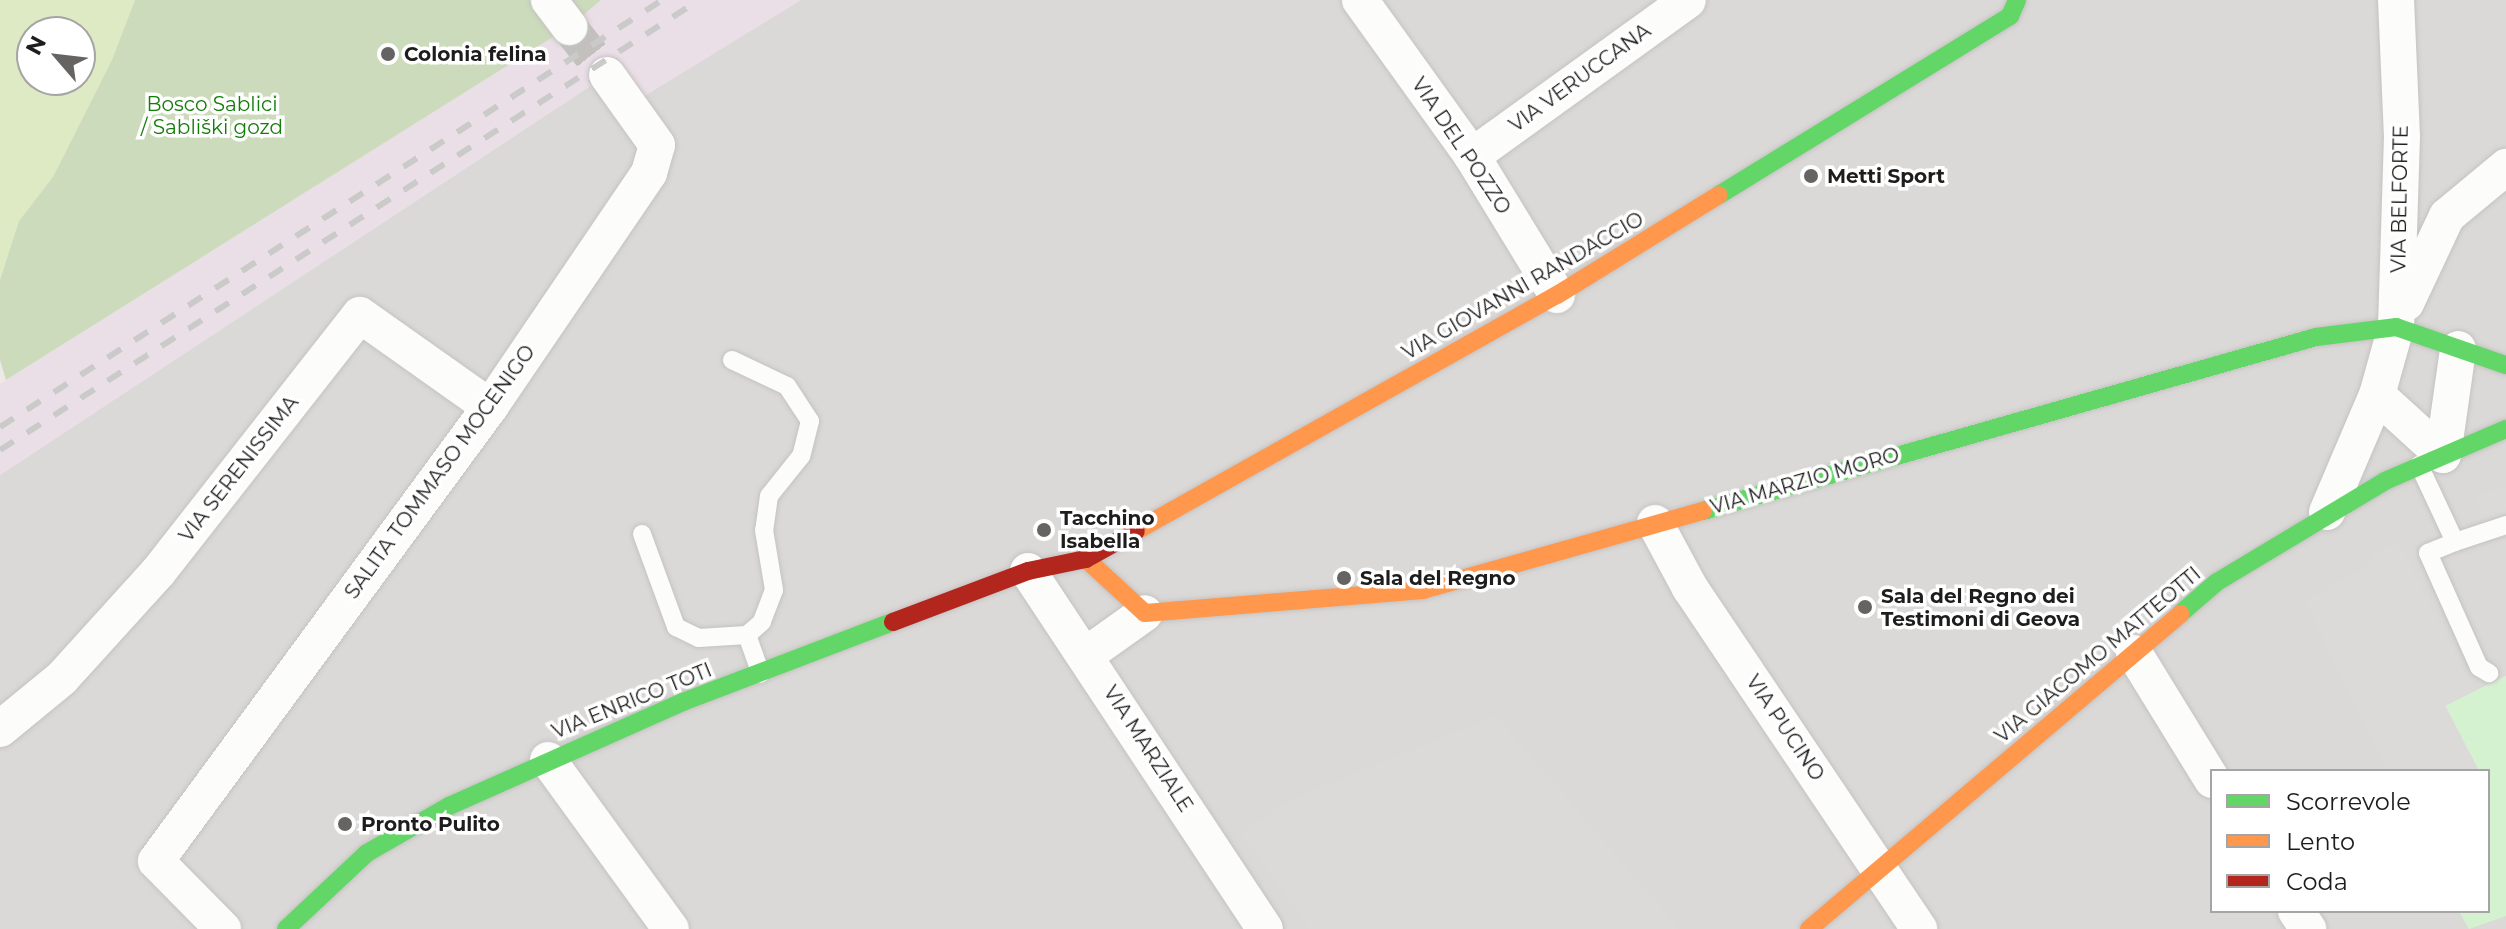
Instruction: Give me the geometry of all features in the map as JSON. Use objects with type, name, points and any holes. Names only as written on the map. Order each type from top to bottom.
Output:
[{"type":"street","name":"VIA DEL POZZO","points":[[1360,0],[1472,156],[1557,295]]},
{"type":"street","name":"VIA VERUCCANA","points":[[1472,156],[1688,0]]},
{"type":"street","name":"VIA GIOVANNI RANDACCIO","points":[[1028,571],[1086,559],[1557,295],[2010,16],[2017,0]]},
{"type":"street","name":"VIA BELFORTE","points":[[2327,512],[2377,395],[2396,327],[2402,137],[2396,0]]},
{"type":"street","name":"SALITA TOMMASO MOCENIGO","points":[[223,929],[156,861],[490,407],[649,173],[657,145],[607,75]]},
{"type":"street","points":[[2396,327],[2447,216],[2506,167]]},
{"type":"street","name":"VIA SERENISSIMA","points":[[0,729],[62,678],[159,571],[360,315],[490,407]]},
{"type":"street","name":"VIA MARZIO MORO","points":[[1145,613],[1423,590],[2290,343],[2396,327],[2506,365]]},
{"type":"street","points":[[2431,460],[2458,349]]},
{"type":"street","points":[[2377,395],[2431,460]]},
{"type":"street","name":"VIA GIACOMO MATTEOTTI","points":[[1809,929],[2217,582],[2327,512],[2431,460],[2506,429]]},
{"type":"street","name":"VIA PUCINO","points":[[1655,523],[1690,588],[1919,929]]},
{"type":"street","points":[[1086,559],[1145,613],[1086,655]]},
{"type":"street","name":"VIA MARZIALE","points":[[1028,571],[1265,929]]},
{"type":"street","name":"VIA ENRICO TOTI","points":[[286,929],[367,853],[449,806],[548,760],[1028,571]]},
{"type":"street","points":[[2134,653],[2210,777]]},
{"type":"street","points":[[548,760],[671,929]]},
{"type":"lane","points":[[642,534],[676,627],[699,638],[747,635],[762,622],[774,590],[764,530],[769,496],[801,456],[810,421],[787,386],[732,360]]},
{"type":"lane","points":[[2431,460],[2455,542]]},
{"type":"lane","points":[[2489,673],[2479,667],[2428,553],[2506,525]]},
{"type":"lane","points":[[747,635],[761,674]]},
{"type":"shaded area","points":[[601,0],[801,0],[643,97],[607,75],[0,475],[0,384],[569,27]]},
{"type":"shaded area","points":[[801,0],[2506,0],[2506,929],[0,929],[0,475],[607,75],[643,96]]},
{"type":"shaded area","points":[[2506,486],[2506,514],[2485,520],[2474,496]]},
{"type":"shaded area","points":[[2398,542],[2475,691],[2445,706],[2478,769],[2386,769],[2305,601],[2370,564],[2375,553]]},
{"type":"shaded area","points":[[1496,716],[1679,929],[1310,929],[1241,833],[1290,800]]},
{"type":"green space","points":[[0,0],[135,0],[96,92],[96,16],[16,16],[16,96],[94,96],[53,177],[19,221],[0,280]]},
{"type":"green space","name":"Bosco Sablici / Sabliški gozd","points":[[135,0],[601,0],[569,27],[6,380],[0,360],[0,280],[19,221],[53,177],[112,60]]},
{"type":"green space","points":[[2506,676],[2506,916],[2469,929],[2460,913],[2490,913],[2490,769],[2478,769],[2445,705]]},
{"type":"tunnel","points":[[569,27],[607,75]]},
{"type":"railway","points":[[0,427],[662,0]]},
{"type":"railway","points":[[0,450],[699,0]]},
{"type":"traffic: fast","points":[[1719,195],[2010,16],[2017,0]]},
{"type":"traffic: fast","points":[[1703,511],[2316,337],[2396,327],[2506,365]]},
{"type":"traffic: fast","points":[[2180,614],[2217,582],[2385,481],[2506,429]]},
{"type":"traffic: fast","points":[[286,929],[367,853],[449,806],[683,702],[893,622]]},
{"type":"traffic: slow","points":[[1136,531],[1557,295],[1719,195]]},
{"type":"traffic: slow","points":[[1086,559],[1145,613],[1423,590],[1703,511]]},
{"type":"traffic: slow","points":[[1809,929],[2180,614]]},
{"type":"traffic: jam","points":[[893,622],[1028,571],[1086,559],[1136,531]]},
{"type":"place","name":"Colonia felina","points":[[388,54]]},
{"type":"place","name":"Metti Sport","points":[[1811,176]]},
{"type":"place","name":"Tacchino Isabella","points":[[1044,530]]},
{"type":"place","name":"Sala del Regno","points":[[1344,578]]},
{"type":"place","name":"Sala del Regno dei Testimoni di Geova","points":[[1865,607]]},
{"type":"place","name":"Pronto Pulito","points":[[345,824]]}]
